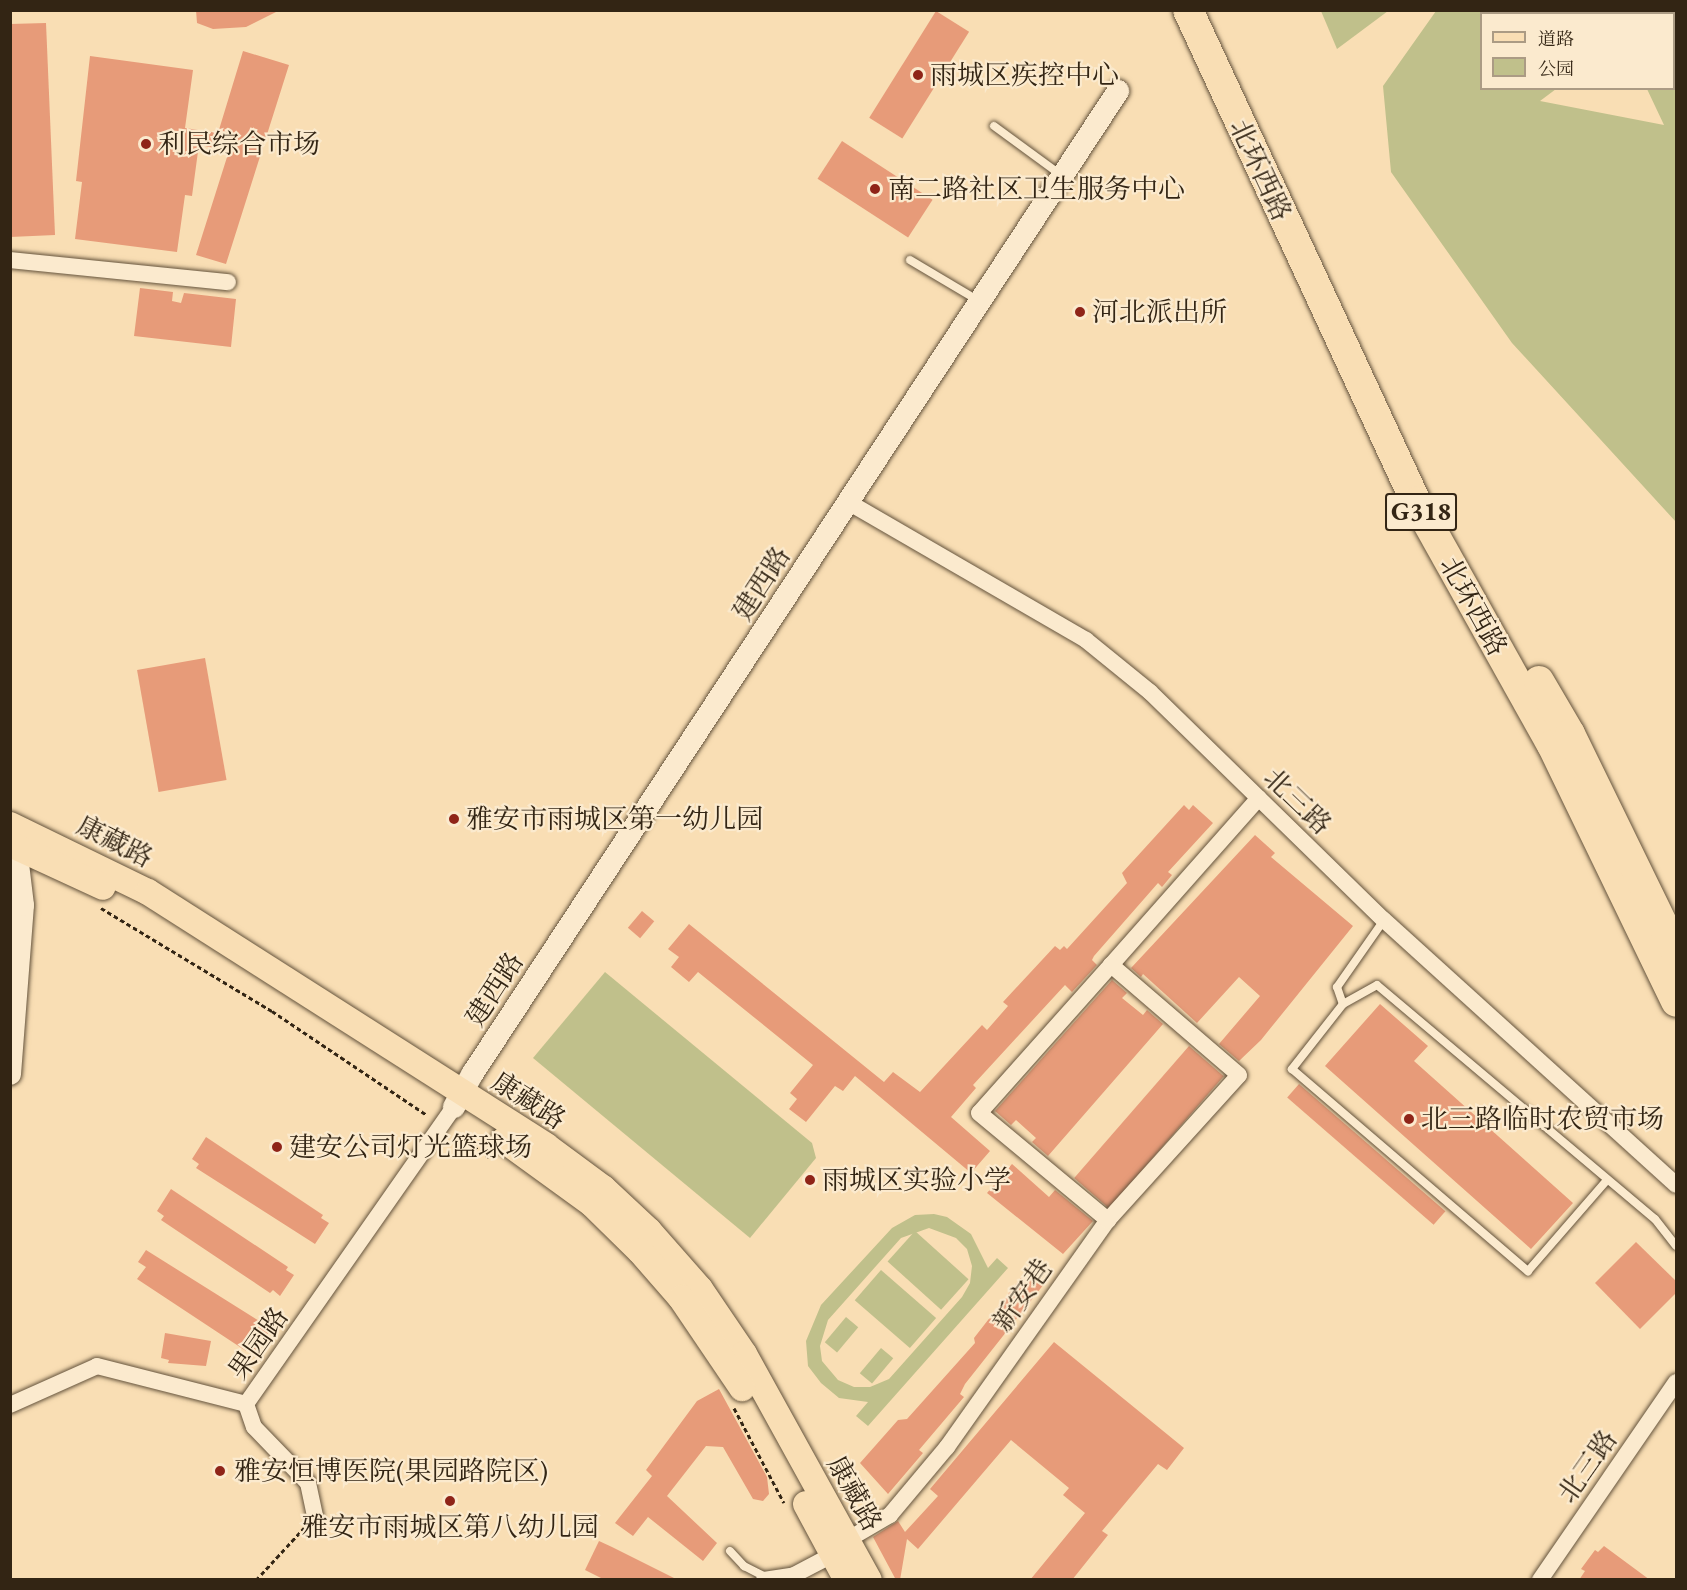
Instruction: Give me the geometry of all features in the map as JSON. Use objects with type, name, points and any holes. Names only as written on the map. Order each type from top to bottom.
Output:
[{"type":"highway","name":"北环西路","points":[[1188,10],[1416,502],[1552,745],[1677,1002]]},
{"type":"highway","name":"北环西路","points":[[1207,10],[1428,491],[1570,734],[1677,951]]},
{"type":"main road","name":"康藏路","points":[[12,833],[126,898],[453,1108],[592,1203],[681,1298],[731,1367],[840,1547],[869,1580]]},
{"type":"main road","name":"康藏路","points":[[840,1547],[847,1580]]},
{"type":"street","name":"建西路","points":[[453,1108],[1118,91]]},
{"type":"street","points":[[10,260],[228,282]]},
{"type":"street","name":"北三路","points":[[848,502],[1086,640],[1150,692],[1384,920],[1677,1185]]},
{"type":"street","points":[[1108,1220],[979,1113],[1259,798]]},
{"type":"street","points":[[10,1074],[22,905],[12,833]]},
{"type":"street","name":"新安巷","points":[[794,1577],[890,1515],[947,1447],[1108,1220],[1239,1075],[1112,965]]},
{"type":"street","name":"果园路","points":[[10,1405],[97,1366],[246,1404],[453,1108]]},
{"type":"street","name":"北三路","points":[[1540,1580],[1677,1382]]},
{"type":"street","points":[[246,1404],[254,1427],[309,1483],[315,1516]]},
{"type":"street","points":[[765,1578],[794,1577]]},
{"type":"lane","points":[[994,126],[1062,176]]},
{"type":"lane","points":[[910,260],[980,302]]},
{"type":"lane","points":[[1343,1004],[1337,987],[1384,920]]},
{"type":"lane","points":[[1607,1180],[1528,1271],[1292,1069],[1343,1004],[1377,985],[1655,1219],[1677,1246]]},
{"type":"lane","points":[[730,1551],[740,1568],[765,1578]]},
{"type":"path","points":[[90,903],[272,1011],[453,1108],[492,1159]]},
{"type":"path","points":[[728,1397],[789,1511]]},
{"type":"path","points":[[256,1580],[315,1516]]},
{"type":"green space","points":[[1321,11],[1388,11],[1337,49]]},
{"type":"green space","points":[[1436,11],[1489,12],[1480,12],[1480,90],[1555,90],[1540,101],[1664,125],[1647,90],[1675,90],[1675,12],[1661,12],[1676,11],[1676,522],[1512,343],[1391,172],[1383,86]]},
{"type":"green space","points":[[605,972],[812,1143],[816,1158],[750,1238],[533,1058]]},
{"type":"green space","points":[[934,1214],[947,1217],[971,1234],[988,1268],[997,1258],[1008,1268],[868,1426],[856,1416],[868,1402],[839,1398],[821,1383],[808,1366],[806,1341],[821,1305],[892,1228],[915,1215]],"holes":[[[929,1228],[956,1238],[967,1249],[972,1266],[970,1283],[962,1297],[889,1379],[870,1387],[854,1387],[838,1380],[822,1361],[820,1346],[828,1320],[901,1238]]]},
{"type":"green space","points":[[915,1231],[969,1279],[941,1310],[888,1261]]},
{"type":"green space","points":[[881,1270],[936,1318],[910,1348],[855,1300]]},
{"type":"green space","points":[[846,1317],[858,1327],[837,1353],[825,1342]]},
{"type":"green space","points":[[881,1348],[893,1358],[872,1384],[860,1373]]},
{"type":"building","points":[[196,10],[280,10],[246,27],[213,29],[197,23]]},
{"type":"building","name":"雨城区疾控中心","points":[[936,11],[969,32],[902,139],[869,118]]},
{"type":"building","points":[[46,23],[55,235],[10,237],[10,24]]},
{"type":"building","points":[[243,51],[289,65],[226,264],[196,255],[228,154],[199,144],[192,196],[185,195],[177,252],[75,239],[82,182],[76,181],[90,56],[193,70],[185,128],[218,133]]},
{"type":"building","name":"南二路社区卫生服务中心","points":[[842,141],[933,200],[908,238],[817,179]]},
{"type":"building","points":[[140,288],[173,292],[172,301],[181,303],[184,293],[236,299],[231,347],[134,336]]},
{"type":"building","points":[[205,658],[227,780],[159,792],[137,670]]},
{"type":"building","points":[[1184,805],[1189,810],[1193,805],[1213,823],[1168,872],[1172,875],[1162,887],[1158,883],[1094,956],[1092,960],[1097,965],[1072,992],[1065,985],[973,1085],[976,1088],[951,1117],[990,1151],[971,1173],[855,1076],[843,1091],[835,1086],[806,1122],[789,1109],[797,1099],[790,1093],[813,1065],[698,972],[689,982],[671,967],[679,957],[668,949],[689,924],[884,1082],[893,1072],[920,1092],[982,1025],[987,1030],[1008,1006],[1003,1002],[1055,946],[1060,950],[1064,946],[1067,949],[1127,883],[1122,873]]},
{"type":"building","points":[[1255,835],[1275,853],[1271,857],[1353,926],[1261,1040],[1239,1061],[1219,1044],[1260,996],[1239,977],[1197,1023],[1143,974],[1141,977],[1131,968]]},
{"type":"building","points":[[642,911],[654,921],[640,938],[628,928]]},
{"type":"building","points":[[1112,980],[1127,993],[1122,998],[1143,1015],[1147,1010],[1163,1024],[1048,1156],[1032,1142],[1036,1138],[1016,1120],[1011,1125],[995,1111]]},
{"type":"building","points":[[1380,1004],[1428,1046],[1414,1061],[1573,1203],[1531,1249],[1325,1066]]},
{"type":"building","points":[[1189,1046],[1224,1076],[1109,1208],[1074,1178]]},
{"type":"building","points":[[1299,1084],[1445,1211],[1434,1225],[1287,1098]]},
{"type":"building","points":[[206,1137],[323,1215],[321,1218],[329,1223],[315,1244],[196,1168],[199,1164],[192,1159]]},
{"type":"building","points":[[1012,1164],[1049,1197],[1055,1190],[1093,1221],[1063,1254],[987,1193]]},
{"type":"building","points":[[171,1189],[288,1267],[286,1270],[294,1275],[280,1296],[273,1290],[270,1293],[161,1220],[164,1216],[157,1211]]},
{"type":"building","points":[[1636,1242],[1677,1282],[1677,1292],[1640,1329],[1595,1283]]},
{"type":"building","points":[[146,1250],[264,1324],[262,1327],[269,1332],[255,1353],[248,1348],[246,1351],[137,1279],[146,1267],[138,1262]]},
{"type":"building","points":[[1027,1270],[1044,1284],[965,1384],[960,1394],[964,1397],[919,1450],[923,1453],[888,1494],[860,1463],[898,1420],[907,1419],[975,1343],[974,1338]]},
{"type":"building","points":[[165,1333],[211,1341],[206,1366],[168,1363],[169,1360],[161,1358]]},
{"type":"building","points":[[1054,1342],[1184,1448],[1167,1470],[1158,1464],[1102,1531],[1108,1535],[1072,1580],[1030,1580],[1085,1513],[1063,1495],[1069,1488],[1011,1440],[918,1549],[907,1539],[900,1580],[896,1580],[873,1537],[898,1521],[905,1532],[938,1496],[930,1489]]},
{"type":"building","points":[[719,1389],[767,1477],[769,1494],[763,1501],[753,1499],[723,1447],[706,1446],[667,1496],[717,1543],[703,1561],[648,1517],[633,1536],[615,1523],[652,1476],[646,1470],[697,1401]]},
{"type":"building","points":[[599,1541],[678,1580],[605,1580],[585,1570]]},
{"type":"building","points":[[1604,1546],[1650,1580],[1579,1580],[1585,1571],[1581,1569],[1595,1550],[1598,1552]]},
{"type":"place","name":"雨城区疾控中心","points":[[918,75]]},
{"type":"place","name":"利民综合市场","points":[[146,144]]},
{"type":"place","name":"南二路社区卫生服务中心","points":[[875,189]]},
{"type":"place","name":"河北派出所","points":[[1080,312]]},
{"type":"place","name":"雅安市雨城区第一幼儿园","points":[[454,819]]},
{"type":"place","name":"北三路临时农贸市场","points":[[1409,1119]]},
{"type":"place","name":"建安公司灯光篮球场","points":[[277,1147]]},
{"type":"place","name":"雨城区实验小学","points":[[810,1180]]},
{"type":"place","name":"雅安恒博医院(果园路院区)","points":[[220,1471]]},
{"type":"place","name":"雅安市雨城区第八幼儿园","points":[[450,1501]]}]
